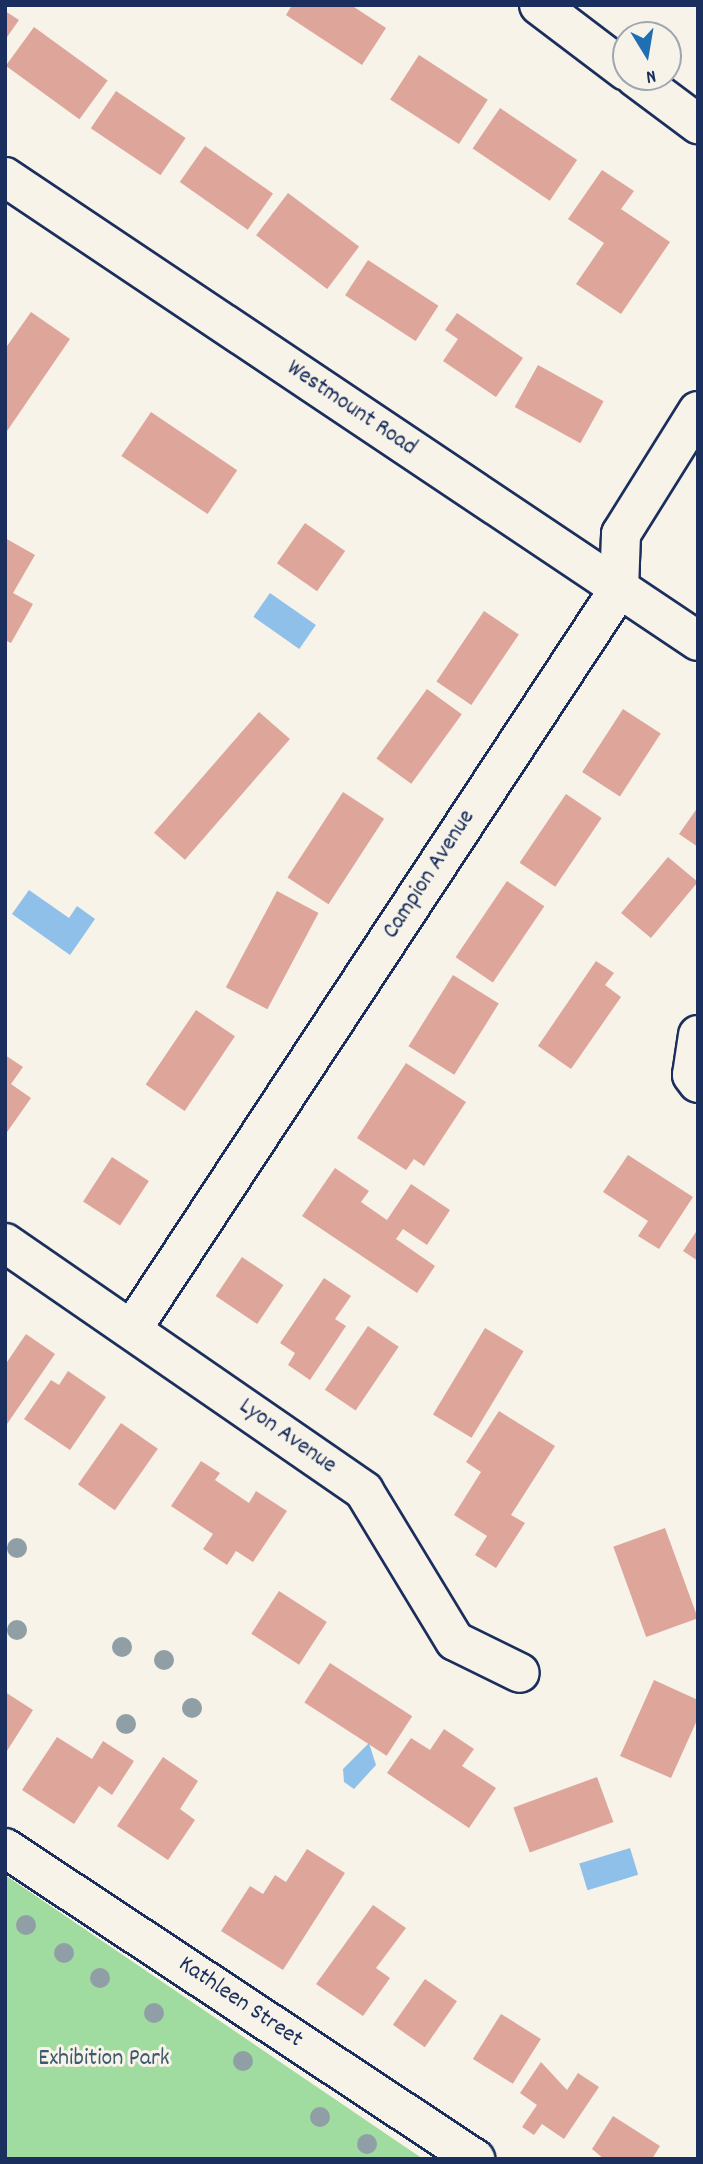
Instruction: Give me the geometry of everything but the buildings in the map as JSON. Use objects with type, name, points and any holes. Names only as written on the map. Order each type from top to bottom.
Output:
[{"type":"street","points":[[539,5],[612,60]]},
{"type":"street","points":[[654,91],[698,124]]},
{"type":"street","name":"Westmount Road","points":[[6,179],[698,641]]},
{"type":"street","points":[[619,589],[621,534],[698,411]]},
{"type":"street","name":"Campion Avenue","points":[[132,1329],[619,589]]},
{"type":"street","points":[[698,1035],[692,1075],[698,1083]]},
{"type":"street","name":"Lyon Avenue","points":[[5,1243],[364,1491],[455,1641],[520,1673]]},
{"type":"street","name":"Kathleen Street","points":[[5,1847],[475,2159]]},
{"type":"green space","name":"Exhibition Park","points":[[5,1875],[423,2159],[5,2159]]},
{"type":"water","points":[[270,593],[316,625],[299,649],[253,617]]},
{"type":"water","points":[[29,890],[69,918],[77,906],[95,919],[70,955],[12,914]]},
{"type":"water","points":[[369,1743],[376,1765],[354,1789],[344,1782],[343,1769]]},
{"type":"water","points":[[630,1848],[638,1875],[588,1890],[579,1863]]}]
